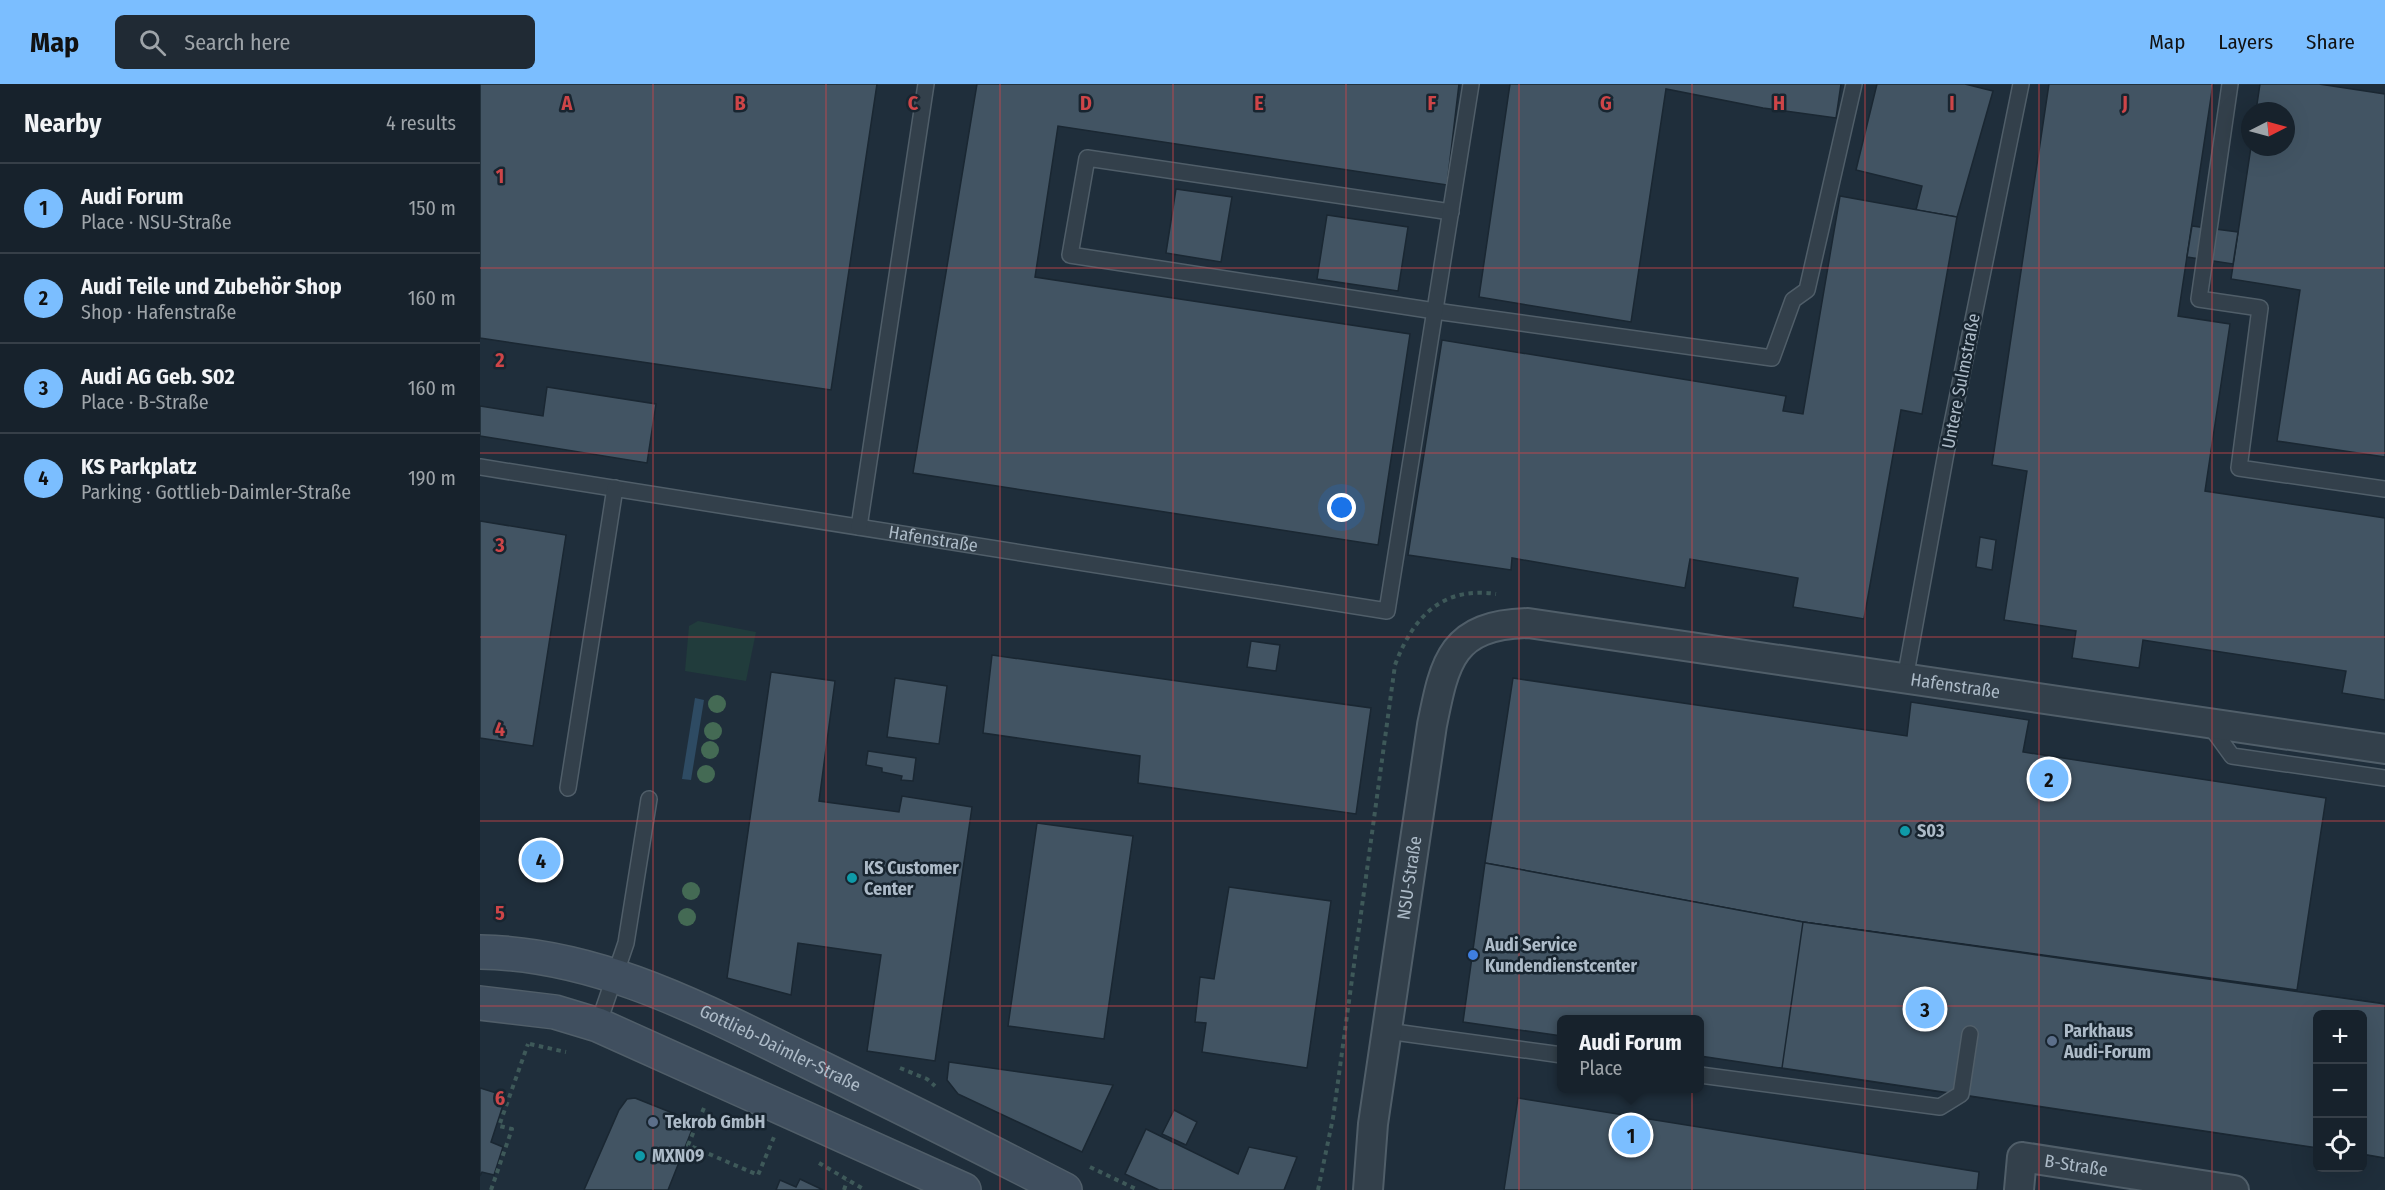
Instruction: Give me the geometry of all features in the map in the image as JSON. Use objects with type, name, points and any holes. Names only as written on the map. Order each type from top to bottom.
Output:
[{"type":"main road","name":"Gottlieb-Daimler-Straße","points":[[480,952],[548,958],[615,974],[691,1004],[986,1148],[1065,1190]]},
{"type":"main road","points":[[480,1003],[555,1012],[598,1025],[964,1190]]},
{"type":"street","name":"NSU-Straße","points":[[1368,1190],[1373,1124],[1432,725],[1442,675],[1454,652],[1474,634],[1498,624],[1528,624]]},
{"type":"street","name":"Hafenstraße","points":[[1528,624],[2385,749]]},
{"type":"street","name":"B-Straße","points":[[2019,1190],[2022,1157],[2234,1190]]},
{"type":"lane","points":[[859,527],[927,84]]},
{"type":"lane","points":[[1435,311],[1471,84]]},
{"type":"lane","points":[[1451,212],[1087,158],[1070,255],[1435,311],[1772,358],[1793,300],[1807,290],[1854,84]]},
{"type":"lane","name":"Untere Sulmstraße","points":[[1905,679],[1949,441],[2021,84]]},
{"type":"lane","points":[[2230,84],[2199,299],[2260,308],[2238,468],[2385,489]]},
{"type":"lane","name":"Hafenstraße","points":[[480,466],[1387,611],[1435,311]]},
{"type":"lane","points":[[568,788],[615,488]]},
{"type":"lane","points":[[2208,723],[2232,756],[2385,778]]},
{"type":"lane","points":[[598,1025],[626,943],[649,799]]},
{"type":"lane","points":[[1387,1030],[1557,1054]]},
{"type":"lane","points":[[1704,1076],[1940,1107],[1961,1094],[1970,1034]]},
{"type":"path","points":[[1318,1190],[1333,1118],[1395,664],[1406,638],[1420,618],[1445,599],[1478,591],[1500,594]]},
{"type":"path","points":[[491,1190],[512,1129],[499,1126],[528,1044]]},
{"type":"path","points":[[706,1103],[688,1145],[758,1175],[776,1134]]},
{"type":"path","points":[[844,1190],[847,1181]]},
{"type":"green space","points":[[698,621],[756,632],[746,681],[685,671],[689,626]]},
{"type":"water","points":[[695,698],[704,700],[691,780],[682,779]]},
{"type":"building","points":[[480,84],[877,84],[831,390],[480,338]]},
{"type":"building","points":[[977,84],[1459,84],[1447,185],[1058,126],[1035,277],[1410,334],[1378,545],[913,473]]},
{"type":"building","points":[[1510,84],[1841,84],[1836,118],[1763,108],[1666,89],[1631,322],[1479,297]]},
{"type":"building","points":[[1877,84],[1965,84],[1993,91],[1957,217],[1916,210],[1922,186],[1856,170]]},
{"type":"building","points":[[2049,84],[2213,84],[2178,316],[2230,324],[2205,491],[2385,518],[2385,700],[2342,693],[2346,671],[2143,640],[2139,668],[2072,658],[2076,631],[2004,620],[2027,471],[1992,465]]},
{"type":"building","points":[[2260,84],[2319,84],[2385,94],[2385,457],[2277,441],[2300,290],[2231,279],[2250,156],[2295,156],[2295,102],[2257,102]]},
{"type":"building","points":[[1176,189],[1232,197],[1221,262],[1166,253]]},
{"type":"building","points":[[1840,196],[1957,217],[1922,414],[1901,410],[1864,619],[1793,607],[1798,578],[1690,559],[1685,588],[1512,558],[1511,570],[1408,555],[1442,340],[1786,396],[1783,411],[1803,414]]},
{"type":"building","points":[[1327,215],[1408,227],[1398,291],[1317,279]]},
{"type":"building","points":[[2192,226],[2238,232],[2233,264],[2187,257]]},
{"type":"building","points":[[547,387],[656,404],[647,463],[480,436],[480,406],[543,416]]},
{"type":"building","points":[[480,521],[566,535],[533,746],[480,738]]},
{"type":"building","points":[[1980,537],[1996,540],[1992,570],[1976,567]]},
{"type":"building","points":[[1251,641],[1280,645],[1276,671],[1247,667]]},
{"type":"building","points":[[992,655],[1371,708],[1356,814],[1138,783],[1140,756],[983,733]]},
{"type":"building","name":"KS Customer Center","points":[[771,672],[835,681],[819,801],[899,812],[902,796],[972,807],[935,1061],[867,1051],[881,955],[798,943],[791,995],[727,978]]},
{"type":"building","points":[[895,678],[947,686],[939,744],[887,737]]},
{"type":"building","name":"S03","points":[[1513,678],[1907,736],[1911,702],[2029,720],[2023,752],[2326,798],[2297,990],[1803,922],[1485,863]]},
{"type":"building","points":[[868,751],[916,758],[913,781],[901,780],[902,776],[882,772],[882,768],[866,765]]},
{"type":"building","points":[[1037,823],[1133,836],[1104,1039],[1008,1026]]},
{"type":"building","name":"Parkhaus Audi-Forum","points":[[1485,863],[1803,922],[2385,1004],[2385,1158],[2367,1155],[2367,1010],[2313,1010],[2313,1147],[1704,1057],[1704,1015],[1557,1015],[1557,1035],[1463,1022]]},
{"type":"building","points":[[1229,887],[1331,901],[1307,1068],[1202,1052],[1206,1023],[1195,1022],[1200,977],[1214,979]]},
{"type":"building","name":"Parkhaus Audi-Forum","points":[[1803,922],[2385,1004],[2385,1158],[2367,1155],[2367,1010],[2313,1010],[2313,1147],[1782,1068]]},
{"type":"building","points":[[949,1062],[1113,1085],[1082,1152],[958,1094],[947,1080]]},
{"type":"building","points":[[480,1088],[506,1096],[491,1142],[503,1147],[494,1175],[482,1172],[480,1176]]},
{"type":"building","name":"MXN09","points":[[635,1098],[695,1122],[668,1190],[584,1190],[619,1110],[627,1099]]},
{"type":"building","points":[[1518,1098],[1979,1172],[1977,1190],[1504,1190]]},
{"type":"building","points":[[1174,1110],[1197,1122],[1186,1145],[1162,1134]]},
{"type":"building","points":[[1146,1129],[1238,1174],[1249,1147],[1297,1157],[1284,1190],[1159,1190],[1125,1174]]},
{"type":"building","points":[[800,1179],[823,1190],[776,1190],[780,1180],[796,1187]]},
{"type":"place","name":"Audi Teile und Zubehör Shop","points":[[2049,779]]},
{"type":"place","name":"S03","points":[[1905,831]]},
{"type":"place","name":"KS Parkplatz","points":[[541,860]]},
{"type":"place","name":"KS Customer Center","points":[[852,878]]},
{"type":"place","name":"Audi Service Kundendienstcenter","points":[[1473,955]]},
{"type":"place","name":"Audi AG Geb. S02","points":[[1925,1009]]},
{"type":"place","name":"Parkhaus Audi-Forum","points":[[2052,1041]]},
{"type":"place","name":"Tekrob GmbH","points":[[653,1122]]},
{"type":"place","name":"Audi Forum","points":[[1631,1135]]},
{"type":"place","name":"MXN09","points":[[640,1156]]}]
